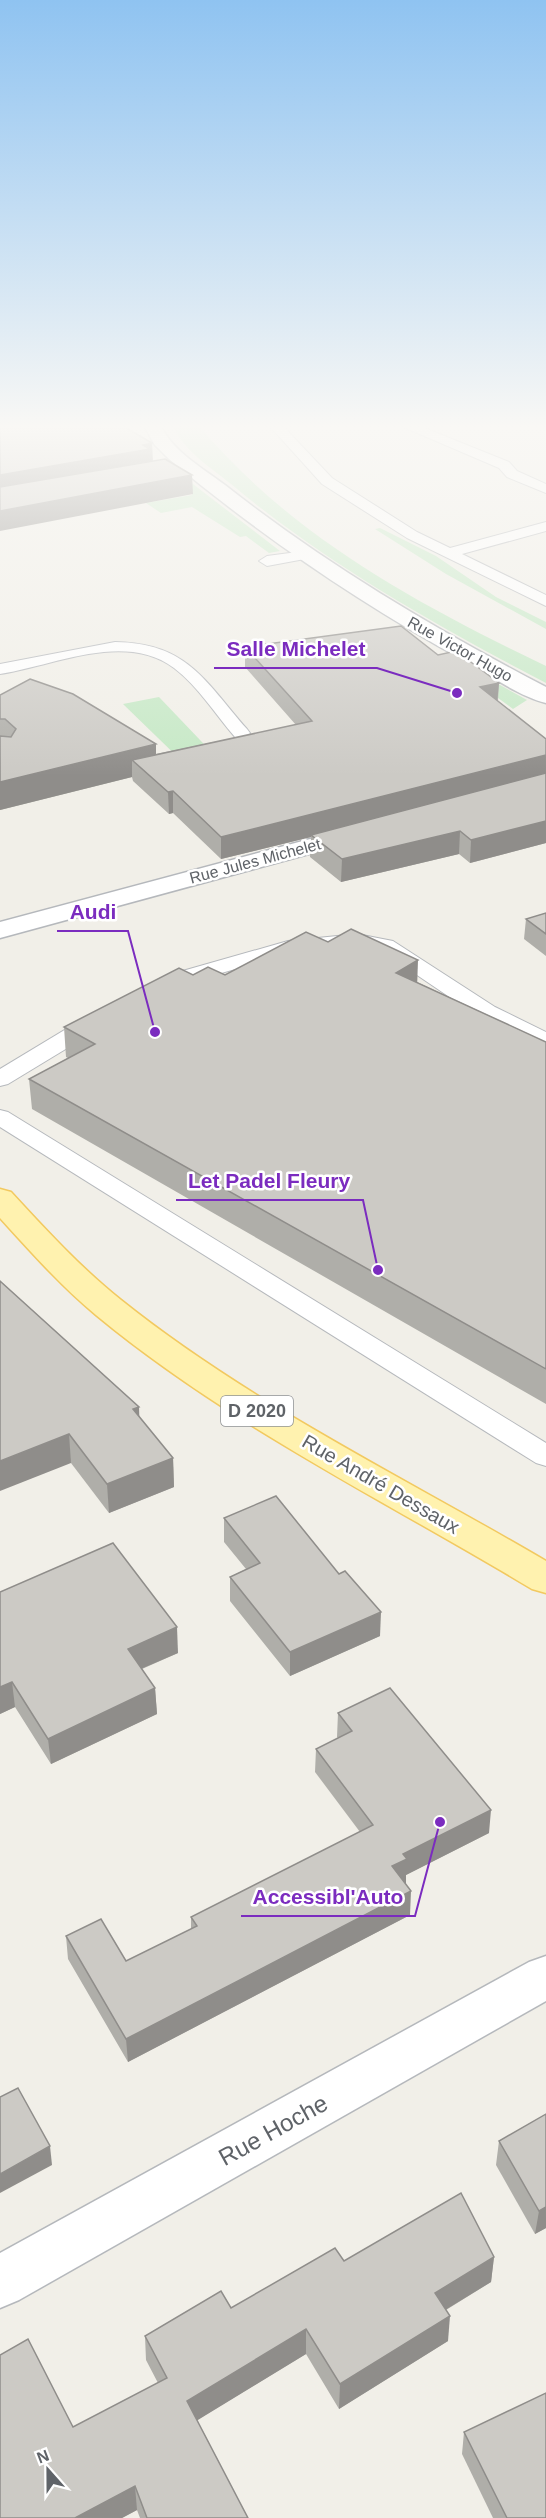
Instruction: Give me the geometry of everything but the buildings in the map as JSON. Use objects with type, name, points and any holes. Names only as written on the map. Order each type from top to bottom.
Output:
[{"type":"main road","name":"Rue André Dessaux","points":[[0,1199],[52,1256],[110,1308],[224,1391],[375,1483],[544,1575]]},
{"type":"street","name":"Rue Victor Hugo","points":[[283,541],[358,591],[546,696]]},
{"type":"street","name":"Rue Jules Michelet","points":[[0,930],[378,828]]},
{"type":"street","name":"Rue Hoche","points":[[0,2282],[546,1977]]},
{"type":"lane","points":[[423,541],[546,601]]},
{"type":"lane","points":[[448,553],[493,541]]},
{"type":"lane","points":[[267,561],[305,555]]},
{"type":"lane","points":[[0,669],[98,648],[120,645],[142,647],[178,663],[241,733]]},
{"type":"lane","points":[[160,985],[288,947],[357,940],[386,945],[487,1011],[546,1041]]},
{"type":"lane","points":[[0,1079],[115,1008]]},
{"type":"lane","points":[[0,1118],[546,1456]]},
{"type":"green space","points":[[252,541],[266,541],[280,551],[269,553]]},
{"type":"green space","points":[[305,541],[324,541],[403,592],[546,666],[546,683],[423,616]]},
{"type":"green space","points":[[393,541],[405,541],[436,556],[496,597],[546,622],[546,629],[446,574]]},
{"type":"green space","points":[[469,668],[527,700],[513,709],[460,670]]},
{"type":"green space","points":[[159,697],[221,762],[190,769],[123,704]]},
{"type":"place","name":"Salle Michelet","points":[[457,693]]},
{"type":"place","name":"Audi","points":[[155,1032]]},
{"type":"place","name":"Let Padel Fleury","points":[[378,1270]]},
{"type":"place","name":"Accessibl'Auto","points":[[440,1822]]}]
